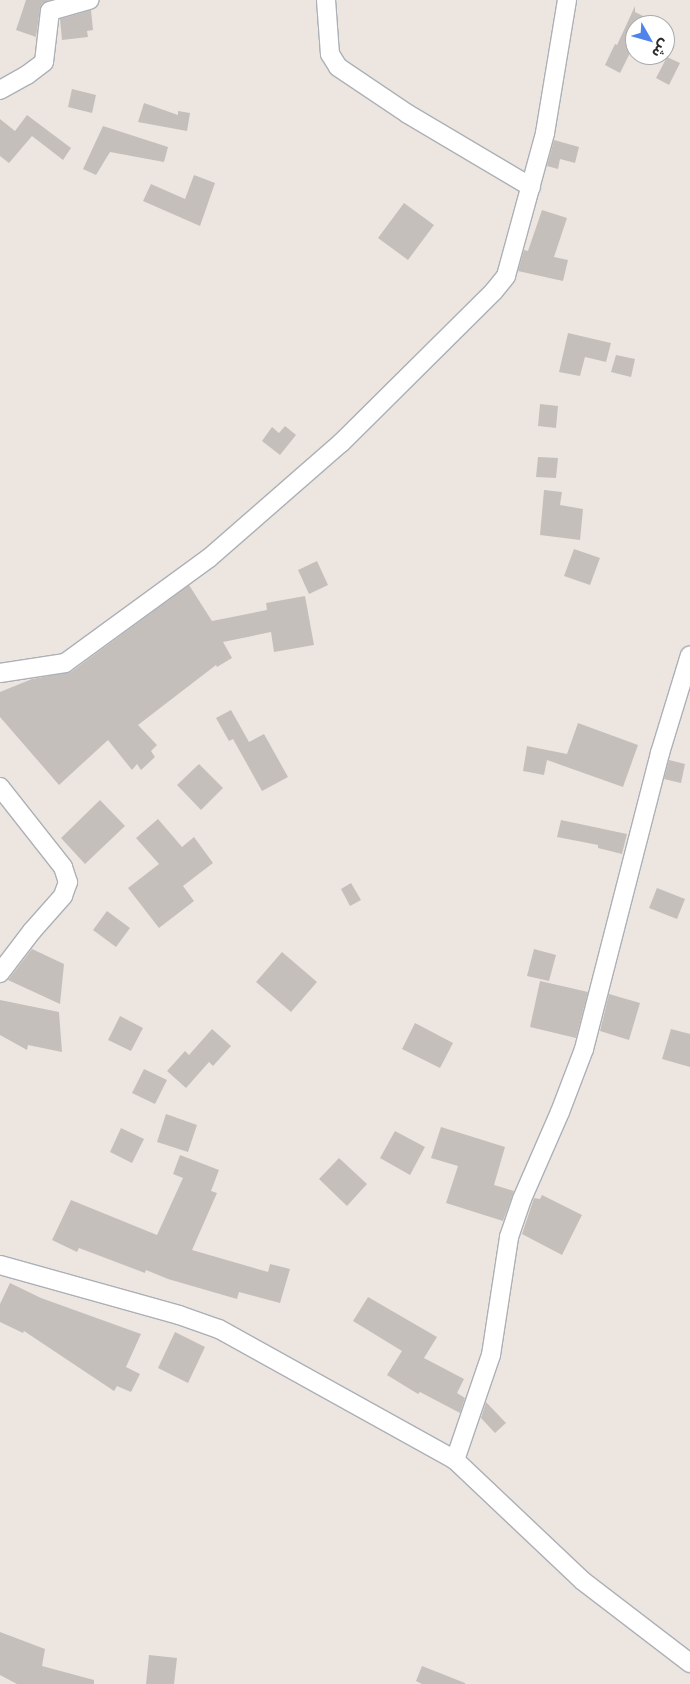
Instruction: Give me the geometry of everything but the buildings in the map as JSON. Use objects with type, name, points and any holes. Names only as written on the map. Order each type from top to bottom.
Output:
[{"type":"street","points":[[0,90],[27,75],[44,62],[50,11],[89,0]]},
{"type":"street","points":[[326,0],[330,54],[338,67],[408,114],[531,187]]},
{"type":"street","points":[[0,673],[65,663],[209,558],[341,443],[506,276],[547,124],[567,0]]},
{"type":"street","points":[[455,1460],[491,1355],[509,1237],[522,1199],[560,1112],[584,1049],[660,753],[690,656]]},
{"type":"street","points":[[0,787],[63,867],[68,882],[63,896],[32,931],[0,973]]},
{"type":"street","points":[[0,1265],[179,1315],[219,1330],[455,1460],[583,1581],[690,1664]]}]
